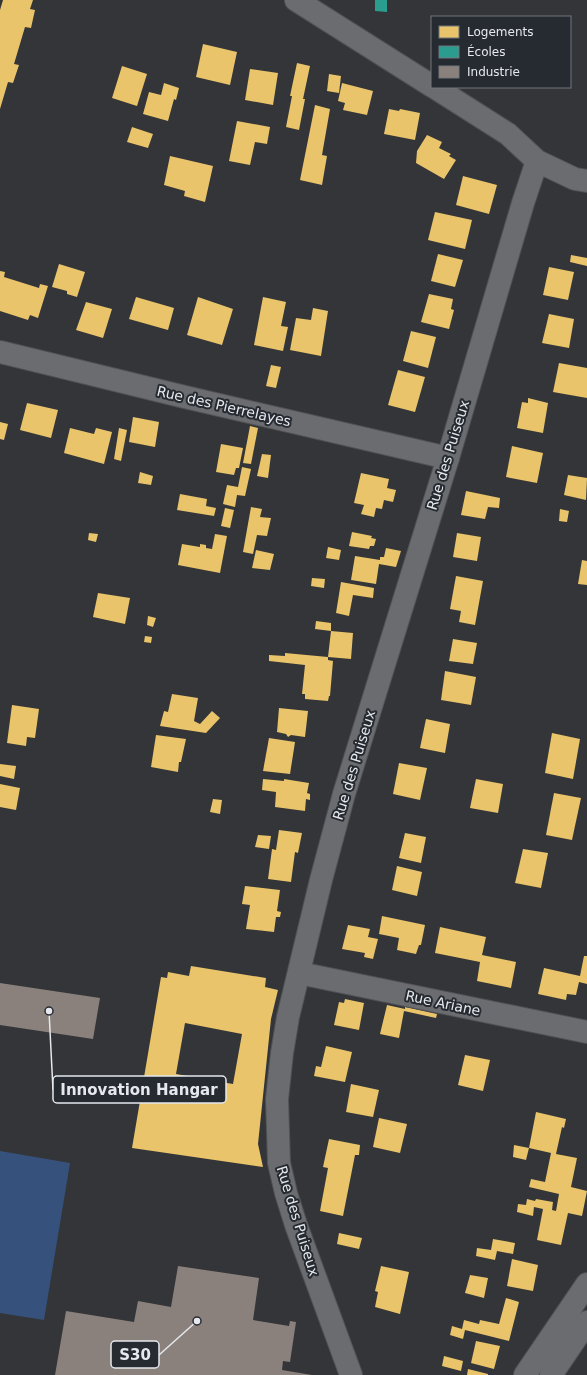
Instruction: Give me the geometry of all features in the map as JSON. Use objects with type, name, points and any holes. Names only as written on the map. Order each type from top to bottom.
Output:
[{"type":"street","points":[[296,0],[431,85]]},
{"type":"street","points":[[436,88],[508,134],[538,161],[575,179],[587,181]]},
{"type":"street","name":"Rue des Puiseux","points":[[351,1375],[296,1225],[279,1163],[277,1099],[283,1046],[288,1017],[321,880],[344,794],[448,458],[521,210],[538,161]]},
{"type":"street","name":"Rue des Pierrelayes","points":[[0,352],[448,458]]},
{"type":"street","name":"Rue Ariane","points":[[299,974],[587,1032]]},
{"type":"street","points":[[525,1375],[587,1284]]},
{"type":"street","points":[[551,1375],[587,1322]]},
{"type":"shaded area","points":[[0,1151],[70,1163],[44,1320],[0,1313]]},
{"type":"building: Logements","points":[[3,0],[33,0],[30,9],[35,10],[31,28],[25,27],[14,64],[19,65],[13,83],[8,82],[0,109],[0,10]]},
{"type":"building: Logements","points":[[203,44],[237,52],[230,85],[196,77]]},
{"type":"building: Logements","points":[[297,63],[310,66],[303,99],[305,99],[299,130],[286,127],[292,96],[290,96]]},
{"type":"building: Logements","points":[[122,66],[147,74],[137,106],[112,98]]},
{"type":"building: Logements","points":[[250,69],[278,73],[273,105],[245,100]]},
{"type":"building: Logements","points":[[329,74],[341,76],[339,93],[327,91]]},
{"type":"building: Logements","points":[[164,83],[179,88],[176,100],[174,99],[168,121],[143,114],[149,92],[161,95]]},
{"type":"building: Logements","points":[[342,83],[373,91],[367,115],[343,110],[345,103],[338,101]]},
{"type":"building: Logements","points":[[315,105],[330,109],[322,155],[327,156],[322,185],[300,180]]},
{"type":"building: Logements","points":[[389,109],[399,111],[400,109],[420,113],[415,140],[384,134]]},
{"type":"building: Logements","points":[[237,121],[270,127],[267,144],[255,142],[250,165],[229,161]]},
{"type":"building: Logements","points":[[132,127],[153,134],[148,148],[127,142]]},
{"type":"building: Logements","points":[[427,135],[442,142],[439,148],[451,154],[449,156],[456,160],[444,179],[416,163],[417,151]]},
{"type":"building: Logements","points":[[170,156],[213,166],[205,202],[184,196],[185,191],[164,185]]},
{"type":"building: Logements","points":[[463,176],[497,185],[489,214],[456,205]]},
{"type":"building: Logements","points":[[435,212],[472,220],[465,249],[428,240]]},
{"type":"building: Logements","points":[[438,254],[463,260],[455,287],[431,281]]},
{"type":"building: Logements","points":[[571,255],[587,258],[587,266],[570,262]]},
{"type":"building: Logements","points":[[59,264],[85,272],[77,297],[67,294],[67,291],[52,287]]},
{"type":"building: Logements","points":[[549,267],[574,272],[568,300],[543,295]]},
{"type":"building: Logements","points":[[0,271],[5,272],[4,277],[39,288],[40,284],[48,286],[38,318],[30,315],[28,320],[0,311]]},
{"type":"building: Logements","points":[[429,294],[453,299],[451,309],[454,310],[449,329],[421,322]]},
{"type":"building: Logements","points":[[136,297],[174,308],[168,330],[129,319]]},
{"type":"building: Logements","points":[[198,297],[233,309],[222,345],[187,335]]},
{"type":"building: Logements","points":[[263,297],[286,302],[281,326],[288,327],[283,351],[254,345]]},
{"type":"building: Logements","points":[[86,302],[112,309],[103,338],[76,330]]},
{"type":"building: Logements","points":[[313,308],[328,311],[321,356],[290,350],[296,318],[311,320]]},
{"type":"building: Logements","points":[[549,314],[574,319],[569,348],[542,343]]},
{"type":"building: Logements","points":[[411,331],[436,337],[428,368],[403,361]]},
{"type":"building: Logements","points":[[559,363],[587,368],[587,398],[553,392]]},
{"type":"building: Logements","points":[[271,365],[281,367],[276,388],[266,386]]},
{"type":"building: Logements","points":[[398,370],[425,377],[415,412],[388,405]]},
{"type":"building: Logements","points":[[528,398],[548,403],[543,433],[517,428],[522,402],[528,403]]},
{"type":"building: Logements","points":[[27,403],[58,410],[51,438],[20,430]]},
{"type":"building: Logements","points":[[133,417],[159,422],[155,447],[129,442]]},
{"type":"building: Logements","points":[[0,422],[8,424],[4,440],[0,439]]},
{"type":"building: Logements","points":[[250,426],[258,428],[251,464],[243,463]]},
{"type":"building: Logements","points":[[70,428],[94,434],[96,428],[112,432],[104,464],[64,453]]},
{"type":"building: Logements","points":[[119,428],[127,430],[121,461],[114,459]]},
{"type":"building: Logements","points":[[221,444],[243,448],[239,468],[236,468],[234,475],[216,472]]},
{"type":"building: Logements","points":[[512,446],[543,453],[537,483],[506,477]]},
{"type":"building: Logements","points":[[262,454],[271,455],[268,478],[257,476]]},
{"type":"building: Logements","points":[[242,467],[251,469],[245,496],[237,495],[235,507],[223,504],[227,485],[238,487]]},
{"type":"building: Logements","points":[[140,472],[153,476],[151,485],[138,483]]},
{"type":"building: Logements","points":[[361,473],[389,479],[387,488],[396,490],[393,502],[384,500],[382,509],[376,508],[374,517],[361,514],[364,505],[354,503]]},
{"type":"building: Logements","points":[[568,475],[587,478],[586,500],[564,495]]},
{"type":"building: Logements","points":[[466,491],[500,498],[499,508],[488,507],[485,519],[461,515]]},
{"type":"building: Logements","points":[[180,494],[207,499],[206,506],[216,508],[214,516],[177,510]]},
{"type":"building: Logements","points":[[251,507],[262,509],[260,517],[271,518],[267,536],[257,535],[253,554],[243,552]]},
{"type":"building: Logements","points":[[225,508],[234,510],[230,528],[221,526]]},
{"type":"building: Logements","points":[[560,509],[569,511],[567,522],[559,521]]},
{"type":"building: Logements","points":[[352,532],[372,536],[371,538],[376,539],[374,546],[370,546],[369,549],[349,546]]},
{"type":"building: Logements","points":[[89,533],[98,534],[96,542],[88,540]]},
{"type":"building: Logements","points":[[457,533],[481,537],[477,561],[453,557]]},
{"type":"building: Logements","points":[[215,534],[227,536],[220,573],[178,565],[182,544],[200,547],[200,544],[206,545],[206,548],[212,549]]},
{"type":"building: Logements","points":[[328,547],[341,550],[339,560],[326,558]]},
{"type":"building: Logements","points":[[386,548],[401,551],[396,567],[379,564],[376,584],[351,580],[355,556],[380,560],[380,557],[384,557]]},
{"type":"building: Logements","points":[[256,550],[274,554],[270,570],[252,568]]},
{"type":"building: Logements","points":[[582,560],[587,561],[587,585],[578,584]]},
{"type":"building: Logements","points":[[456,576],[483,581],[475,625],[459,622],[461,611],[450,609]]},
{"type":"building: Logements","points":[[312,578],[325,579],[324,588],[311,586]]},
{"type":"building: Logements","points":[[341,582],[374,588],[373,598],[353,595],[349,616],[336,613]]},
{"type":"building: Logements","points":[[98,593],[130,598],[125,624],[93,617]]},
{"type":"building: Logements","points":[[148,616],[156,618],[153,627],[147,625]]},
{"type":"building: Logements","points":[[316,621],[331,623],[331,631],[315,629]]},
{"type":"building: Logements","points":[[331,631],[353,633],[351,659],[328,657]]},
{"type":"building: Logements","points":[[145,636],[152,637],[151,643],[144,642]]},
{"type":"building: Logements","points":[[453,639],[477,643],[473,664],[449,661]]},
{"type":"building: Logements","points":[[285,653],[328,657],[328,660],[333,661],[330,696],[328,701],[305,699],[305,694],[302,694],[305,665],[269,661],[269,655],[285,656]]},
{"type":"building: Logements","points":[[445,671],[476,677],[471,705],[441,700]]},
{"type":"building: Logements","points":[[172,694],[198,698],[194,721],[200,724],[212,711],[220,718],[206,733],[160,726],[164,711],[168,712]]},
{"type":"building: Logements","points":[[12,705],[39,709],[35,738],[27,737],[26,746],[7,743]]},
{"type":"building: Logements","points":[[279,708],[308,711],[305,737],[291,735],[288,737],[286,734],[277,732]]},
{"type":"building: Logements","points":[[426,719],[450,724],[445,753],[420,748]]},
{"type":"building: Logements","points":[[552,733],[580,739],[573,779],[545,773]]},
{"type":"building: Logements","points":[[156,735],[186,739],[181,762],[179,762],[178,772],[151,767]]},
{"type":"building: Logements","points":[[269,738],[295,742],[290,774],[263,771]]},
{"type":"building: Logements","points":[[399,763],[427,768],[420,800],[393,794]]},
{"type":"building: Logements","points":[[0,764],[16,766],[14,779],[0,776]]},
{"type":"building: Logements","points":[[263,779],[284,781],[284,779],[309,783],[307,793],[310,794],[310,800],[306,799],[305,811],[275,807],[276,792],[262,790]]},
{"type":"building: Logements","points":[[476,779],[503,784],[498,813],[470,808]]},
{"type":"building: Logements","points":[[0,784],[20,788],[16,810],[0,807]]},
{"type":"building: Logements","points":[[554,793],[581,798],[572,840],[546,835]]},
{"type":"building: Logements","points":[[213,799],[222,800],[220,814],[210,812]]},
{"type":"building: Logements","points":[[279,830],[302,833],[298,853],[295,852],[291,882],[268,879],[272,849],[276,850]]},
{"type":"building: Logements","points":[[405,833],[426,837],[421,863],[399,858]]},
{"type":"building: Logements","points":[[258,835],[271,836],[269,849],[255,847]]},
{"type":"building: Logements","points":[[523,849],[548,853],[541,888],[515,883]]},
{"type":"building: Logements","points":[[397,866],[422,872],[417,896],[392,890]]},
{"type":"building: Logements","points":[[245,886],[280,890],[277,911],[281,912],[280,917],[276,917],[274,932],[246,929],[250,905],[242,904]]},
{"type":"building: Logements","points":[[382,916],[425,925],[421,945],[419,945],[416,954],[397,950],[399,938],[379,934]]},
{"type":"building: Logements","points":[[348,925],[370,929],[368,937],[378,939],[373,959],[364,957],[365,953],[342,949]]},
{"type":"building: Logements","points":[[440,927],[486,937],[482,955],[516,962],[511,988],[477,981],[480,962],[435,953]]},
{"type":"building: Logements","points":[[584,956],[587,956],[587,984],[579,982],[576,995],[567,994],[566,1000],[538,994],[544,968],[580,976]]},
{"type":"building: Logements","points":[[191,966],[266,978],[265,987],[278,990],[271,1019],[258,1144],[263,1167],[132,1148],[161,977],[167,978],[168,972],[189,976]],"holes":[[[185,1023],[242,1034],[233,1084],[176,1074]]]},
{"type":"building: Logements","points":[[345,999],[364,1003],[359,1030],[334,1025],[339,1002],[344,1003]]},
{"type":"building: Logements","points":[[387,1005],[405,1009],[405,1007],[437,1014],[436,1018],[404,1011],[399,1038],[380,1034]]},
{"type":"building: Logements","points":[[326,1046],[352,1052],[345,1082],[314,1076],[316,1066],[321,1067]]},
{"type":"building: Logements","points":[[465,1055],[490,1060],[483,1091],[458,1085]]},
{"type":"building: Logements","points":[[351,1084],[379,1090],[373,1117],[346,1112]]},
{"type":"building: Logements","points":[[536,1112],[566,1119],[564,1128],[562,1127],[556,1154],[577,1158],[571,1187],[587,1191],[582,1216],[568,1213],[561,1245],[537,1240],[543,1209],[534,1207],[533,1216],[517,1212],[518,1204],[526,1205],[527,1199],[553,1202],[552,1210],[556,1211],[559,1194],[529,1187],[531,1179],[545,1182],[551,1153],[529,1148]]},
{"type":"building: Logements","points":[[379,1118],[407,1124],[400,1153],[373,1147]]},
{"type":"building: Logements","points":[[329,1139],[360,1145],[359,1155],[355,1155],[343,1216],[320,1211],[328,1168],[323,1167]]},
{"type":"building: Logements","points":[[514,1145],[529,1148],[526,1160],[513,1157]]},
{"type":"building: Logements","points":[[339,1233],[362,1238],[359,1249],[337,1244]]},
{"type":"building: Logements","points":[[493,1239],[515,1243],[513,1254],[497,1251],[495,1260],[476,1256],[477,1248],[491,1250]]},
{"type":"building: Logements","points":[[512,1259],[538,1265],[533,1291],[507,1286]]},
{"type":"building: Logements","points":[[381,1266],[409,1272],[400,1314],[375,1307],[378,1292],[375,1291]]},
{"type":"building: Logements","points":[[470,1275],[488,1278],[484,1298],[465,1293]]},
{"type":"building: Logements","points":[[506,1298],[519,1302],[509,1341],[465,1330],[463,1339],[450,1335],[452,1326],[462,1329],[464,1320],[479,1324],[480,1320],[499,1324]]},
{"type":"building: Logements","points":[[476,1341],[500,1346],[494,1369],[471,1363]]},
{"type":"building: Logements","points":[[444,1356],[463,1361],[461,1371],[442,1366]]},
{"type":"building: Logements","points":[[468,1369],[488,1374],[488,1375],[467,1375]]},
{"type":"building: Écoles","points":[[375,0],[387,0],[387,12],[375,11]]},
{"type":"building: Industrie","points":[[0,983],[100,998],[93,1039],[0,1025]]},
{"type":"building: Industrie","points":[[178,1266],[259,1278],[253,1320],[289,1326],[290,1321],[296,1322],[290,1362],[283,1361],[282,1370],[312,1375],[55,1375],[66,1311],[134,1322],[138,1301],[171,1307]]},
{"type":"place","name":"Innovation Hangar","points":[[49,1011]]},
{"type":"place","name":"S30","points":[[197,1321]]}]
